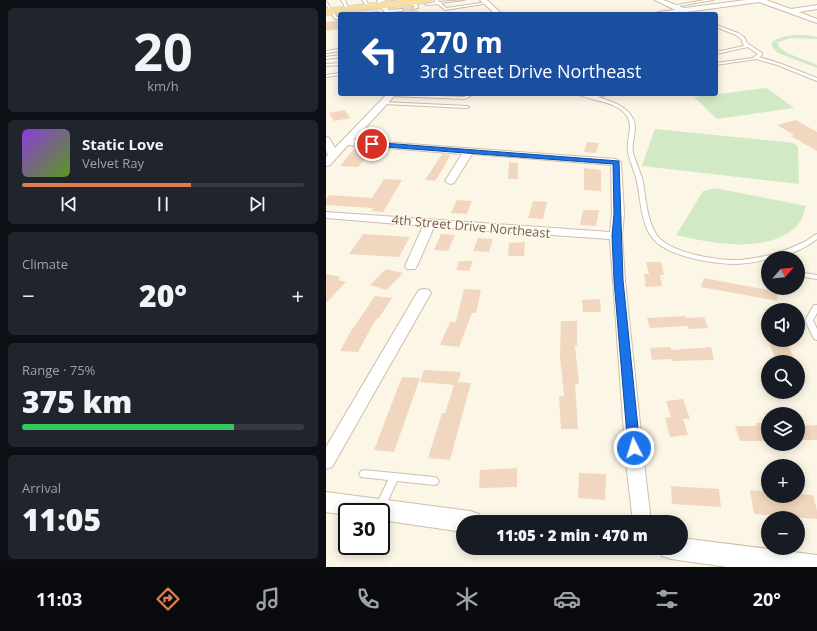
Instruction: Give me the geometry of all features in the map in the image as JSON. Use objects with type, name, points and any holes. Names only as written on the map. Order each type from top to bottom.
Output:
[{"type":"main road","points":[[340,12],[427,2]]},
{"type":"street","points":[[658,0],[685,12],[760,0],[817,21]]},
{"type":"street","points":[[483,3],[496,12]]},
{"type":"street","points":[[791,11],[817,7]]},
{"type":"street","points":[[326,163],[389,96]]},
{"type":"street","points":[[326,140],[333,154]]},
{"type":"street","points":[[345,142],[616,162],[618,214],[616,236],[619,280],[641,515]]},
{"type":"street","points":[[450,181],[469,151]]},
{"type":"street","name":"4th Street Drive Northeast","points":[[326,215],[570,234],[616,236]]},
{"type":"street","points":[[411,266],[430,223]]},
{"type":"street","points":[[326,462],[424,293]]},
{"type":"street","points":[[326,502],[338,504]]},
{"type":"street","points":[[390,511],[456,520]]},
{"type":"street","points":[[688,550],[817,567]]},
{"type":"lane","points":[[343,0],[348,10]]},
{"type":"lane","points":[[427,2],[451,2],[461,0]]},
{"type":"lane","points":[[474,0],[483,3]]},
{"type":"lane","points":[[673,6],[709,0],[716,6]]},
{"type":"lane","points":[[438,1],[445,9],[483,3]]},
{"type":"lane","points":[[326,2],[333,14]]},
{"type":"lane","points":[[718,27],[743,38],[745,44],[761,54],[756,58]]},
{"type":"lane","points":[[718,53],[746,47],[745,44]]},
{"type":"lane","points":[[326,52],[338,50]]},
{"type":"lane","points":[[326,58],[338,56]]},
{"type":"lane","points":[[718,64],[756,58],[778,64],[817,80]]},
{"type":"lane","points":[[326,65],[338,64]]},
{"type":"lane","points":[[326,76],[338,74]]},
{"type":"lane","points":[[428,96],[465,98],[468,96]]},
{"type":"lane","points":[[589,96],[618,107],[628,114],[633,123],[633,135],[629,147],[639,174],[649,228],[654,237],[664,245],[692,257],[717,261],[742,262],[759,260],[799,247],[817,236]]},
{"type":"lane","points":[[593,97],[598,96]]},
{"type":"lane","points":[[384,103],[468,107]]},
{"type":"lane","points":[[805,275],[817,277]]},
{"type":"lane","points":[[817,307],[809,320],[817,337]]},
{"type":"lane","points":[[364,474],[434,481]]},
{"type":"lane","points":[[382,503],[394,477]]},
{"type":"green space","points":[[806,35],[817,37],[817,39],[791,38],[778,42],[778,46],[787,53],[817,65],[817,68],[778,53],[772,47],[772,42],[780,38]]},
{"type":"green space","points":[[767,88],[794,108],[717,119],[694,97],[718,96],[718,94]]},
{"type":"green space","points":[[655,129],[794,143],[798,147],[799,184],[642,166]]},
{"type":"green space","points":[[715,188],[806,206],[799,223],[787,233],[773,240],[740,244],[706,241],[676,235],[703,191]]},
{"type":"building","points":[[412,6],[412,10],[417,10],[419,12],[403,12],[404,8],[399,8]]},
{"type":"building","points":[[338,20],[338,29],[326,31],[326,22]]},
{"type":"building","points":[[345,110],[350,118],[334,121],[329,113]]},
{"type":"building","points":[[796,120],[817,132],[817,151],[791,136],[794,135],[777,125]]},
{"type":"building","points":[[587,142],[599,143],[596,153],[584,152]]},
{"type":"building","points":[[354,149],[372,151],[358,167],[340,166]]},
{"type":"building","points":[[442,154],[450,155],[435,181],[425,180]]},
{"type":"building","points":[[509,162],[518,163],[518,179],[508,179]]},
{"type":"building","points":[[584,168],[601,170],[601,191],[584,190]]},
{"type":"building","points":[[384,179],[402,180],[383,212],[371,211],[373,208],[326,205],[326,199],[329,195],[372,198]]},
{"type":"building","points":[[457,200],[472,201],[467,214],[451,213]]},
{"type":"building","points":[[533,201],[547,202],[543,219],[528,218]]},
{"type":"building","points":[[583,210],[599,210],[596,226],[580,225]]},
{"type":"building","points":[[363,234],[410,237],[399,257],[349,254]]},
{"type":"building","points":[[441,234],[455,235],[448,251],[434,250]]},
{"type":"building","points":[[478,238],[493,239],[489,252],[473,251]]},
{"type":"building","points":[[525,242],[524,256],[508,256],[509,243]]},
{"type":"building","points":[[459,261],[473,261],[469,271],[456,270]]},
{"type":"building","points":[[646,262],[661,262],[664,275],[660,275],[662,286],[646,287],[644,274],[649,274]]},
{"type":"building","points":[[386,269],[403,273],[387,290],[370,285]]},
{"type":"building","points":[[326,274],[341,277],[338,280],[346,282],[326,303]]},
{"type":"building","points":[[704,278],[761,289],[761,295],[778,295],[777,301],[701,287]]},
{"type":"building","points":[[464,289],[481,290],[476,313],[472,313],[459,347],[440,345],[450,322],[456,322]]},
{"type":"building","points":[[375,296],[392,298],[378,319],[376,319],[358,352],[340,351],[353,327]]},
{"type":"building","points":[[600,299],[601,312],[583,312],[582,300]]},
{"type":"building","points":[[685,316],[686,318],[704,317],[708,328],[689,329],[688,326],[650,328],[647,318]]},
{"type":"building","points":[[561,321],[577,321],[577,346],[575,346],[579,384],[575,384],[578,429],[561,429],[559,396],[564,396],[560,356]]},
{"type":"building","points":[[670,347],[671,350],[711,347],[714,360],[652,360],[650,348]]},
{"type":"building","points":[[771,347],[789,347],[793,355],[774,355]]},
{"type":"building","points":[[424,370],[461,372],[458,382],[471,383],[450,460],[428,458],[442,413],[445,413],[454,385],[420,382]]},
{"type":"building","points":[[402,377],[420,378],[394,452],[374,450]]},
{"type":"building","points":[[683,399],[690,419],[683,419],[688,435],[670,437],[665,418],[671,417],[666,401]]},
{"type":"building","points":[[756,423],[761,423],[761,441],[740,441],[735,426],[757,426]]},
{"type":"building","points":[[817,425],[817,440],[805,440],[805,426]]},
{"type":"building","points":[[517,468],[517,487],[479,488],[480,470]]},
{"type":"building","points":[[579,473],[606,474],[605,500],[578,498]]},
{"type":"building","points":[[671,486],[719,489],[721,507],[672,504]]},
{"type":"building","points":[[750,490],[761,491],[761,503],[805,503],[805,494],[813,495],[817,511],[817,519],[805,518],[805,511],[761,511],[761,515],[754,514]]},
{"type":"route","points":[[372,144],[616,162],[618,214],[616,236],[634,448]]}]
